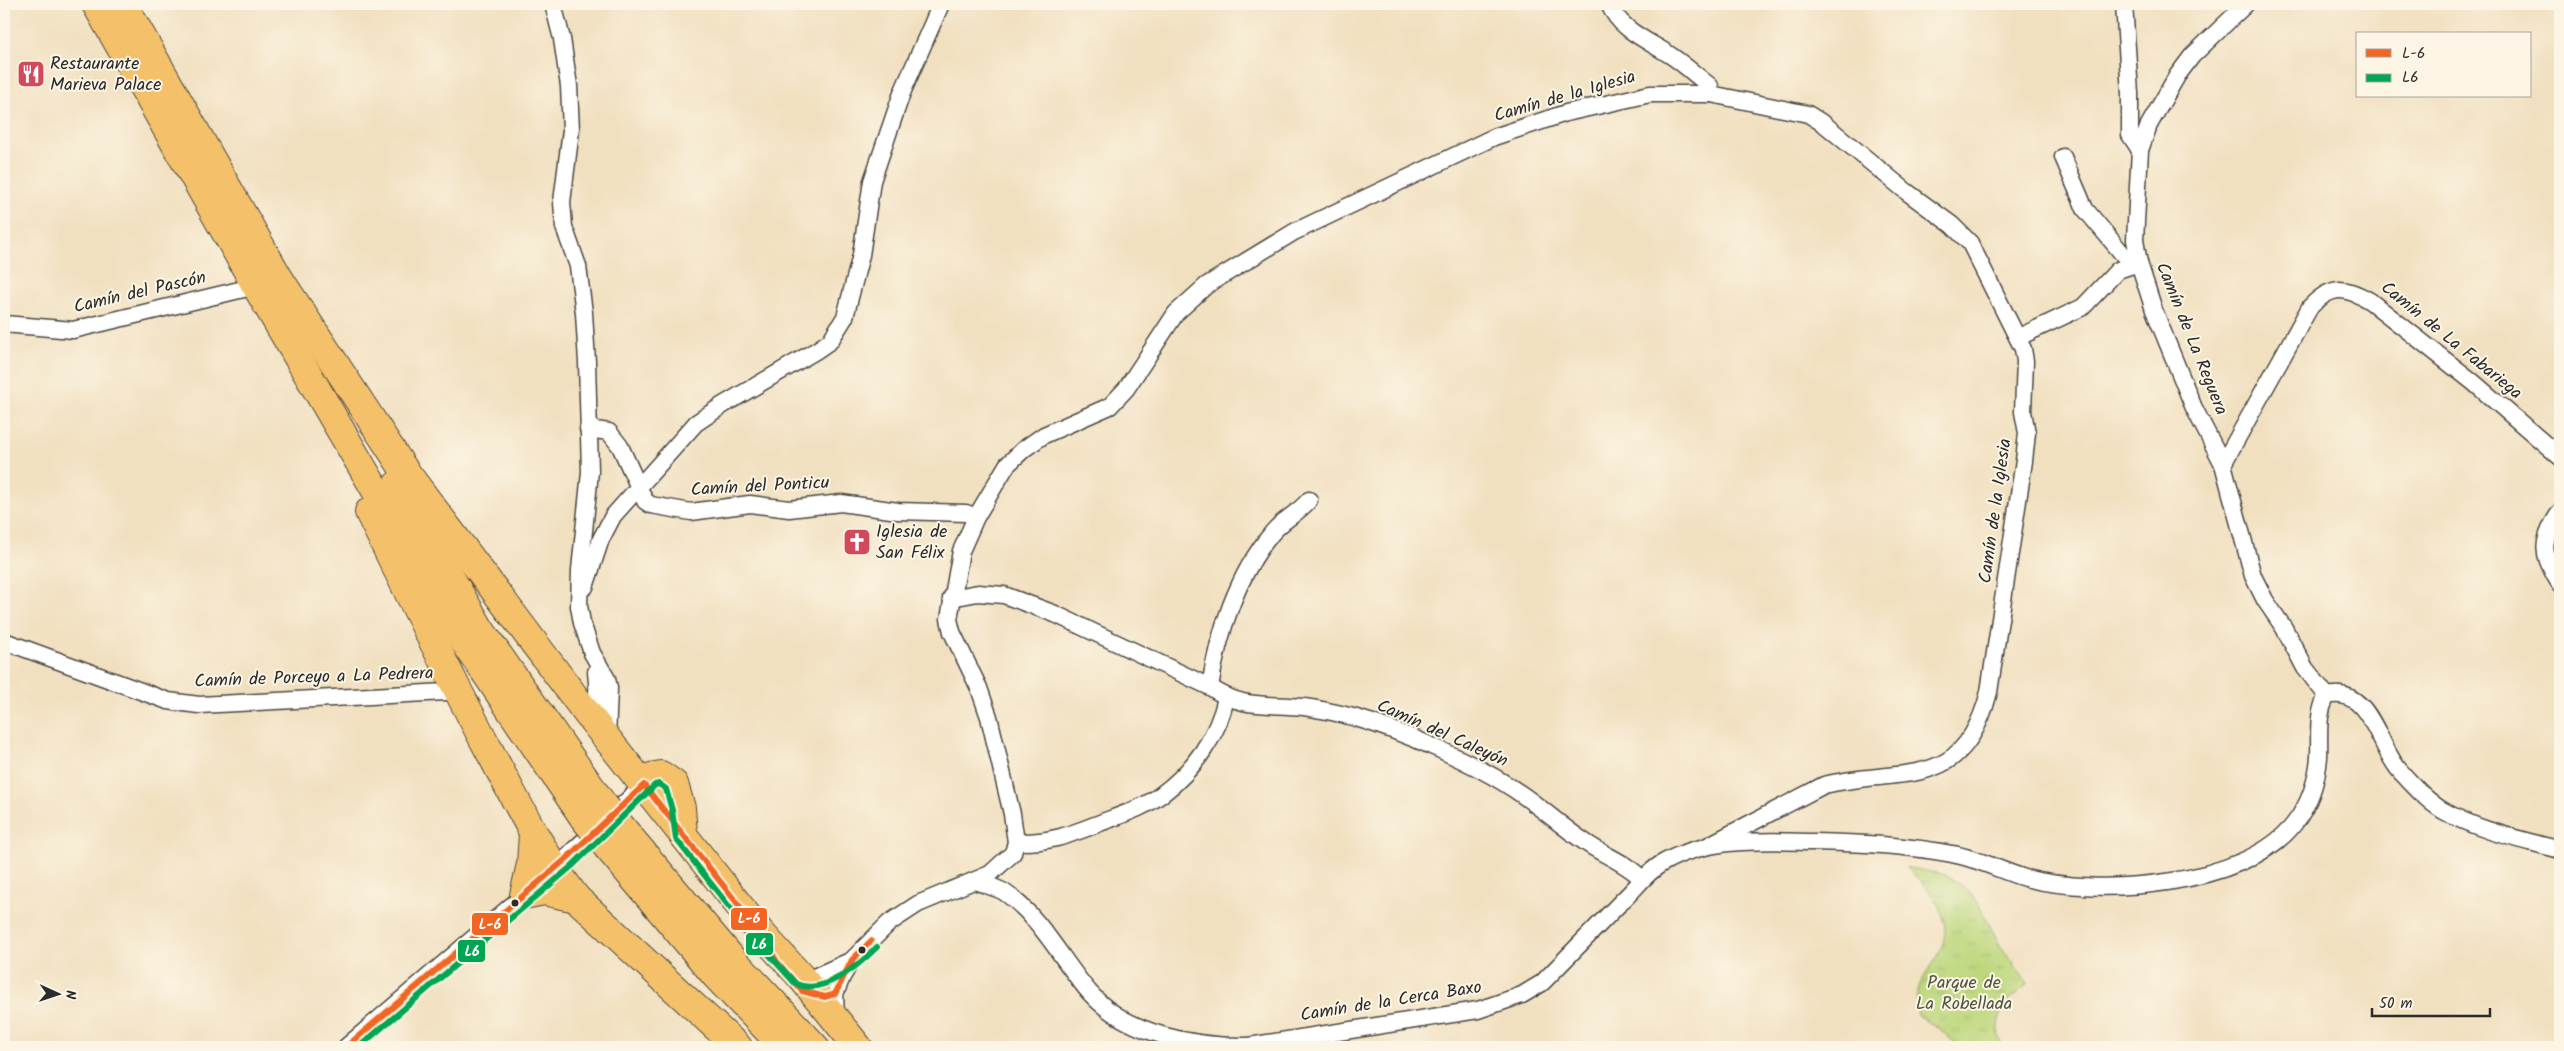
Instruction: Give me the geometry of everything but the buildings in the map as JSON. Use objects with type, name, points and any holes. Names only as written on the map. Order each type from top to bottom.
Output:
[{"type":"highway","points":[[96,4],[265,286],[464,641],[618,842],[716,976],[784,1047]]},
{"type":"highway","points":[[123,4],[265,286],[455,686],[532,834],[560,864],[576,898],[738,1047]]},
{"type":"highway","points":[[265,286],[606,739],[644,785],[651,777],[661,774],[674,784],[681,808],[682,834],[760,932],[777,962],[811,986],[858,1047]]},
{"type":"highway","points":[[532,834],[531,864],[524,895],[544,891],[576,898]]},
{"type":"highway","points":[[618,842],[815,1047]]},
{"type":"street","points":[[553,4],[562,39],[569,86],[571,130],[562,202],[564,227],[578,266],[584,313],[590,472],[580,570],[579,606],[582,624],[592,653],[598,689],[595,708],[589,716]]},
{"type":"street","points":[[579,606],[601,539],[613,516],[696,423],[817,350],[838,331],[845,317],[861,254],[872,180],[902,93],[941,4]]},
{"type":"street","points":[[1609,4],[1621,24],[1632,33],[1674,58],[1710,86],[1712,94]]},
{"type":"street","points":[[2124,4],[2130,93],[2130,135],[2140,150]]},
{"type":"street","name":"Camín de La Reguera","points":[[2246,4],[2192,56],[2177,76],[2149,125],[2140,150],[2135,263],[2194,408],[2223,464],[2253,576],[2265,600],[2284,628],[2304,668],[2327,696]]},
{"type":"street","name":"Camín de la Iglesia","points":[[1016,842],[1004,776],[989,717],[979,688],[952,632],[949,619],[951,598],[961,551],[976,517],[1007,465],[1024,449],[1068,423],[1110,406],[1126,389],[1176,313],[1190,298],[1207,284],[1294,232],[1494,137],[1566,114],[1650,94],[1712,94],[1808,114],[1824,124],[1907,192],[1952,225],[1970,243],[2019,337],[2026,361],[2023,412],[2027,433],[1989,692],[1982,719],[1972,738],[1943,764],[1925,771],[1824,785],[1707,846]]},
{"type":"street","points":[[2019,337],[2083,307],[2118,270],[2135,263],[2085,209],[2063,157]]},
{"type":"street","name":"Camín del Pascón","points":[[4,324],[73,330],[265,286]]},
{"type":"street","name":"Camín de La Fabariega","points":[[2223,464],[2310,307],[2325,294],[2343,289],[2355,292],[2370,301],[2473,382],[2560,457]]},
{"type":"street","name":"Camín del Ponticu","points":[[588,429],[610,432],[620,446],[646,501],[651,505],[691,512],[750,504],[790,509],[841,503],[898,511],[966,513],[976,517]]},
{"type":"street","points":[[1210,687],[1214,662],[1231,606],[1256,556],[1273,532],[1309,500]]},
{"type":"street","points":[[2560,512],[2550,528],[2545,545],[2549,566],[2560,584]]},
{"type":"street","name":"Camín del Caleyón","points":[[951,598],[978,592],[1004,595],[1055,614],[1210,687],[1226,698],[1244,704],[1305,707],[1351,717],[1385,728],[1471,765],[1519,792],[1560,826],[1599,852],[1636,872],[1642,879]]},
{"type":"street","name":"Camín de Porceyo a La Pedrera","points":[[4,641],[168,701],[199,705],[446,692],[455,686]]},
{"type":"street","points":[[592,653],[607,679],[609,688],[606,739]]},
{"type":"street","points":[[2327,696],[2337,694],[2347,696],[2362,707],[2370,716],[2396,766],[2419,791],[2440,809],[2480,828],[2560,850]]},
{"type":"street","name":"Camín de la Cerca Baxo","points":[[975,881],[1003,892],[1028,913],[1091,994],[1106,1008],[1146,1029],[1174,1039],[1226,1047],[1249,1046],[1478,1010],[1500,1004],[1542,983],[1642,879],[1662,863],[1707,846],[1755,841],[1899,846],[1955,854],[2025,878],[2084,885],[2146,884],[2189,877],[2244,862],[2275,844],[2294,824],[2307,804],[2315,782],[2319,759],[2320,713],[2327,696]]},
{"type":"street","points":[[811,986],[852,960],[889,923],[918,904],[975,881],[1002,865],[1013,852],[1016,842],[1051,841],[1139,808],[1162,794],[1187,771],[1212,738],[1222,716],[1226,698]]},
{"type":"street","points":[[346,1047],[560,864],[644,785]]},
{"type":"street","points":[[811,986],[814,978],[834,971],[852,960]]},
{"type":"green space","name":"Parque de La Robellada","points":[[1906,867],[1946,875],[1968,890],[1977,901],[2000,945],[2027,983],[2008,1002],[2001,1013],[1998,1027],[2002,1047],[1960,1047],[1938,1028],[1918,1015],[1918,991],[1923,979],[1936,959],[1945,932],[1940,908],[1925,887]]},
{"type":"transit line","name":"L6","points":[[359,1047],[572,866],[655,785],[659,784],[666,789],[672,810],[676,839],[753,937],[796,984],[806,987],[818,986],[840,977],[861,962],[877,947]]},
{"type":"transit line","name":"L-6","points":[[346,1047],[566,859],[644,785],[760,932],[777,962],[802,991],[825,997],[835,994],[852,960],[871,941]]},
{"type":"place","name":"Restaurante Marieva Palace","points":[[31,74]]},
{"type":"place","name":"Iglesia de San Félix","points":[[857,542]]}]
